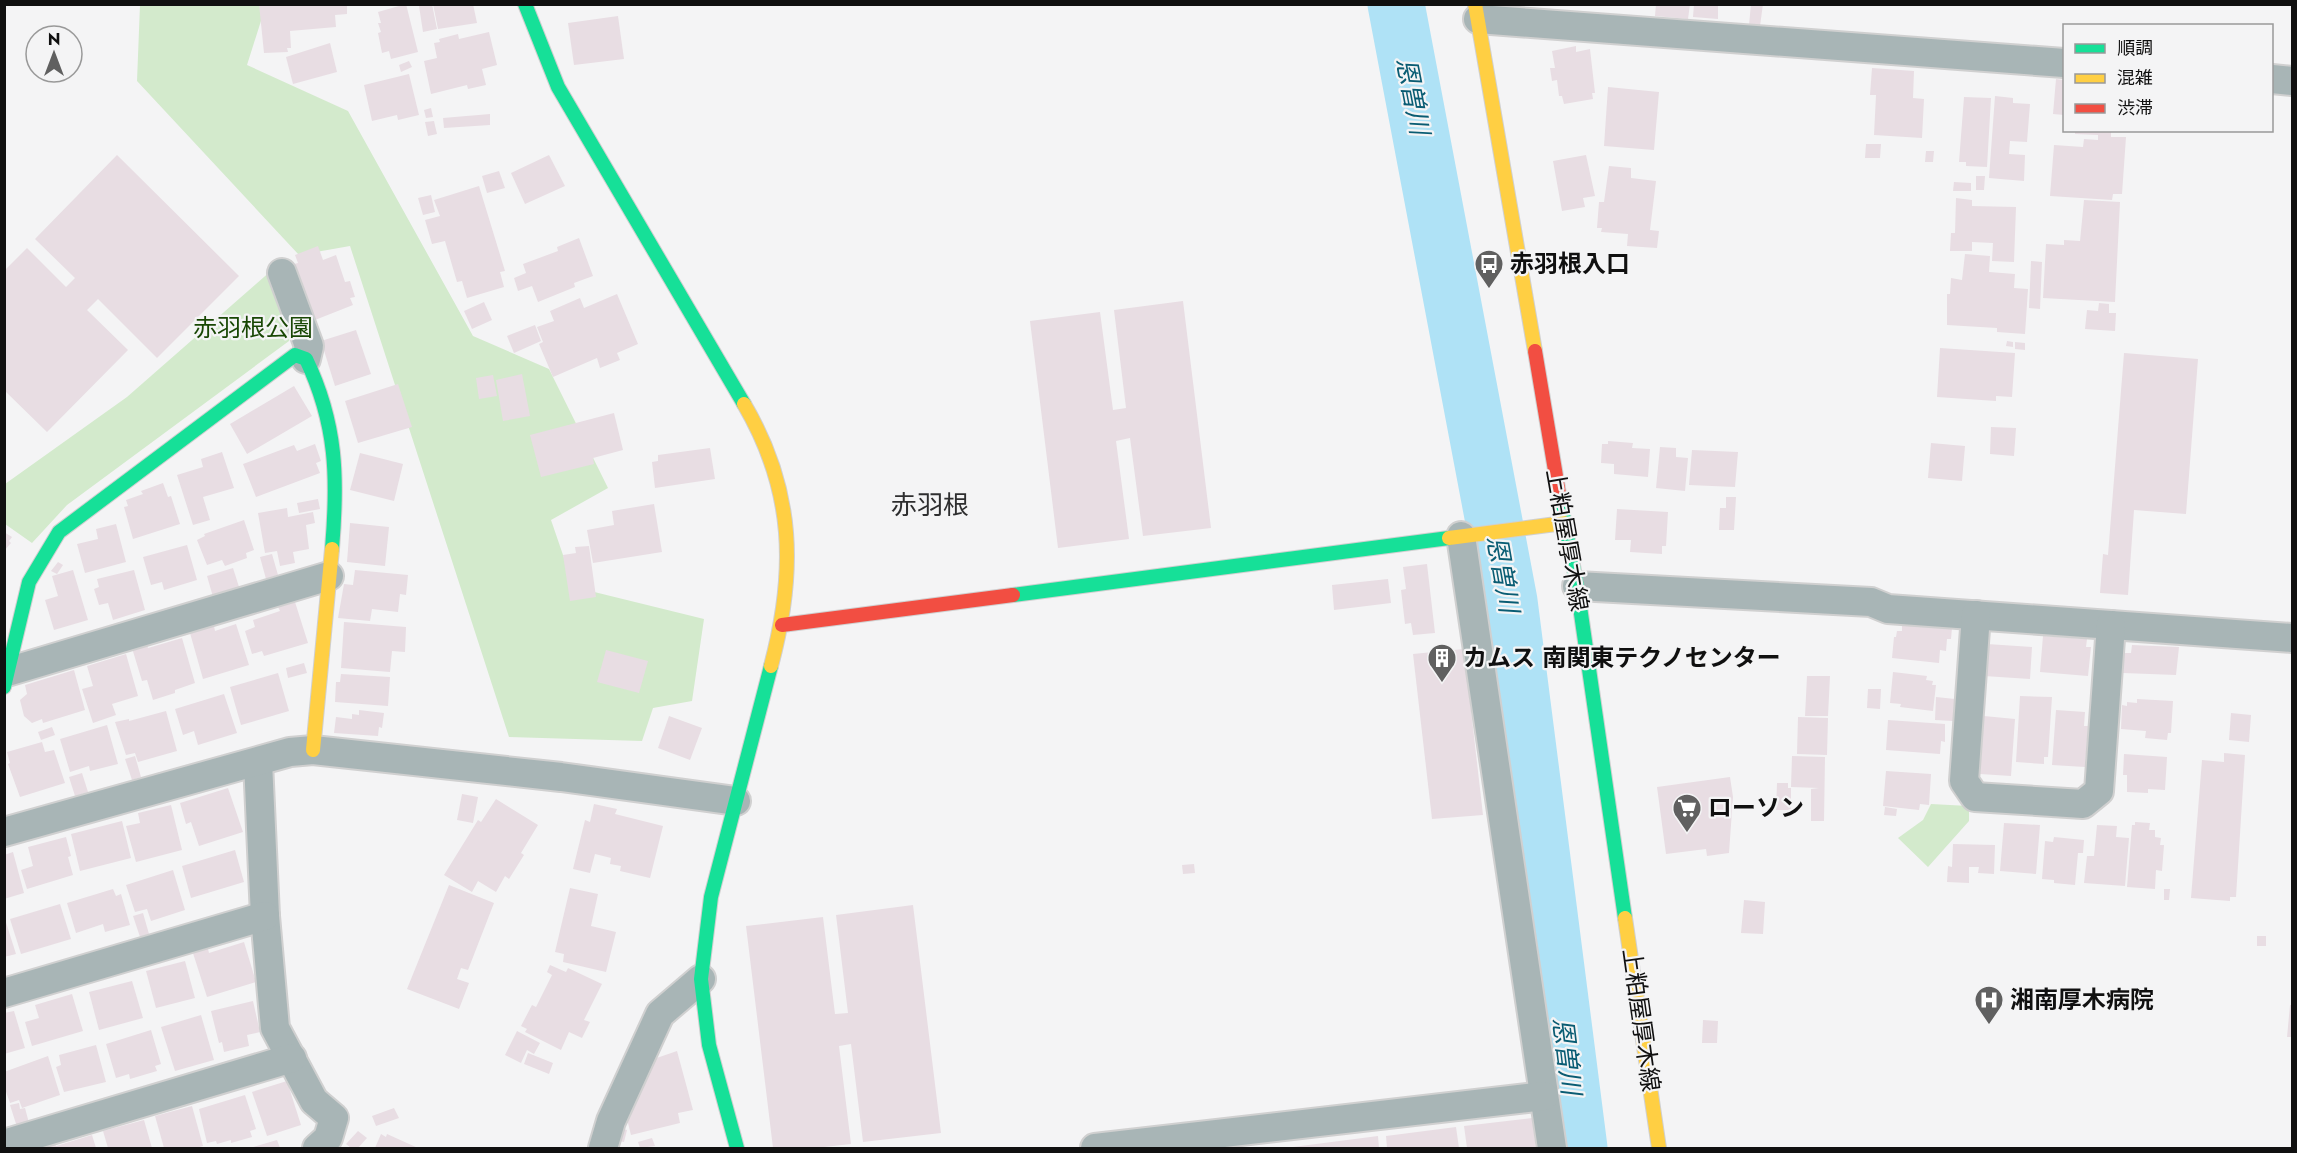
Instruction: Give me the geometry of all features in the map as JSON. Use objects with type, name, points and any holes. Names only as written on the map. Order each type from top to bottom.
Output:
[{"type":"street","points":[[525,4],[558,87],[751,416],[772,465],[786,523],[787,579],[782,625],[711,897],[701,979],[709,1045],[737,1149]]},
{"type":"street","points":[[1476,12],[1597,16],[2063,63]]},
{"type":"street","name":"上粕屋厚木線","points":[[1476,12],[1564,523],[1577,586],[1659,1149]]},
{"type":"street","points":[[2273,79],[2292,81]]},
{"type":"street","points":[[282,273],[309,346],[306,359]]},
{"type":"street","points":[[6,679],[29,582],[59,532],[295,355],[306,359],[318,379],[331,420],[337,467],[313,750]]},
{"type":"street","points":[[782,625],[1464,536],[1527,530],[1564,523]]},
{"type":"street","points":[[1464,536],[1552,1149]]},
{"type":"street","points":[[6,679],[329,576]]},
{"type":"street","points":[[1577,586],[1871,602],[1888,609],[2292,638]]},
{"type":"street","points":[[1976,615],[1964,781],[1975,797],[2083,804],[2099,791],[2111,625]]},
{"type":"street","points":[[4,832],[290,752],[313,750],[561,777],[736,801]]},
{"type":"street","points":[[258,762],[265,916],[275,1028],[314,1101],[334,1118],[328,1138],[317,1149]]},
{"type":"street","points":[[4,993],[265,916]]},
{"type":"street","points":[[603,1149],[611,1121],[660,1014],[701,979]]},
{"type":"street","points":[[4,1144],[292,1058]]},
{"type":"street","points":[[1095,1149],[1544,1096]]},
{"type":"green space","points":[[140,5],[266,5],[247,65],[348,111],[473,336],[549,369],[608,488],[551,520],[574,587],[704,619],[692,701],[653,708],[642,741],[509,737],[350,246],[299,255],[137,81]]},
{"type":"green space","name":"赤羽根公園","points":[[272,270],[291,326],[289,341],[67,505],[32,543],[5,524],[5,484],[127,397]]},
{"type":"green space","points":[[1931,804],[1969,806],[1969,821],[1928,867],[1898,838],[1923,820]]},
{"type":"building","points":[[259,4],[347,4],[347,14],[335,15],[336,27],[290,31],[291,48],[287,48],[288,52],[264,53]]},
{"type":"building","points":[[406,4],[418,52],[391,59],[389,51],[382,53],[378,33],[381,32],[378,23],[381,23],[378,12]]},
{"type":"building","points":[[432,4],[437,29],[423,32],[419,6]]},
{"type":"building","points":[[433,4],[473,4],[477,23],[438,29]]},
{"type":"building","points":[[1656,4],[1690,4],[1688,19],[1655,16]]},
{"type":"building","points":[[1694,4],[1718,4],[1718,19],[1693,17]]},
{"type":"building","points":[[1751,4],[1763,4],[1760,26],[1749,25]]},
{"type":"building","points":[[618,16],[624,59],[574,65],[568,23]]},
{"type":"building","points":[[489,32],[497,65],[482,69],[486,85],[468,89],[467,85],[431,94],[424,61],[437,58],[434,43],[440,42],[439,39],[458,34],[459,39]]},
{"type":"building","points":[[330,43],[337,72],[293,84],[286,57]]},
{"type":"building","points":[[1576,46],[1576,52],[1590,49],[1595,93],[1592,93],[1593,99],[1564,104],[1562,96],[1559,96],[1557,80],[1552,81],[1550,68],[1555,68],[1552,51]]},
{"type":"building","points":[[409,61],[412,67],[401,72],[399,65]]},
{"type":"building","points":[[1872,68],[1914,71],[1913,98],[1924,99],[1922,138],[1874,135],[1876,95],[1870,95]]},
{"type":"building","points":[[409,74],[419,115],[398,120],[397,115],[372,121],[364,85]]},
{"type":"building","points":[[2056,79],[2063,80],[2063,115],[2053,114]]},
{"type":"building","points":[[1608,87],[1659,92],[1654,150],[1604,146]]},
{"type":"building","points":[[1995,96],[2013,98],[2013,103],[2030,104],[2027,142],[2010,141],[2009,154],[2025,155],[2024,181],[1989,178]]},
{"type":"building","points":[[1964,97],[1991,98],[1987,167],[1966,166],[1966,162],[1959,162]]},
{"type":"building","points":[[431,108],[433,117],[426,118],[424,110]]},
{"type":"building","points":[[490,114],[490,125],[444,128],[443,118]]},
{"type":"building","points":[[434,121],[437,134],[428,136],[425,122]]},
{"type":"building","points":[[2075,132],[2111,132],[2111,137],[2126,137],[2122,194],[2113,194],[2112,200],[2050,196],[2054,145],[2083,147],[2084,139],[2098,140],[2098,135],[2075,134]]},
{"type":"building","points":[[1866,144],[1881,144],[1880,158],[1865,158]]},
{"type":"building","points":[[1926,151],[1934,151],[1933,162],[1925,162]]},
{"type":"building","points":[[117,155],[239,276],[157,358],[98,299],[87,310],[128,350],[47,432],[4,390],[4,271],[27,248],[66,287],[75,278],[35,239]]},
{"type":"building","points":[[549,155],[565,186],[525,204],[511,173]]},
{"type":"building","points":[[1586,155],[1595,196],[1583,198],[1585,207],[1562,211],[1553,161]]},
{"type":"building","points":[[1609,166],[1631,168],[1631,178],[1656,181],[1650,230],[1659,231],[1657,248],[1627,246],[1628,234],[1601,232],[1602,228],[1597,228],[1599,202],[1604,202]]},
{"type":"building","points":[[499,171],[505,188],[487,193],[482,176]]},
{"type":"building","points":[[1976,176],[1985,176],[1984,190],[1976,190]]},
{"type":"building","points":[[1954,182],[1971,183],[1971,191],[1953,191]]},
{"type":"building","points":[[479,186],[505,271],[500,272],[504,287],[467,298],[462,281],[457,282],[445,241],[432,244],[425,220],[440,216],[434,200]]},
{"type":"building","points":[[431,195],[435,212],[423,215],[418,198]]},
{"type":"building","points":[[1956,198],[1972,200],[1972,206],[2016,207],[2014,262],[1992,261],[1993,243],[1972,242],[1972,251],[1950,251],[1951,233],[1955,233]]},
{"type":"building","points":[[2084,200],[2120,202],[2115,302],[2043,298],[2046,244],[2064,245],[2064,240],[2080,241]]},
{"type":"building","points":[[579,238],[593,276],[574,283],[575,287],[538,302],[532,286],[518,291],[514,278],[526,273],[523,264],[558,251],[557,247]]},
{"type":"building","points":[[318,246],[323,260],[336,255],[345,282],[350,281],[355,297],[350,298],[353,305],[315,320],[294,264],[298,263],[295,255]]},
{"type":"building","points":[[1965,254],[1990,256],[1989,272],[2015,274],[2014,288],[2028,289],[2025,334],[1997,332],[1997,328],[1947,325],[1947,294],[1950,294],[1951,278],[1962,280]]},
{"type":"building","points":[[2031,261],[2042,262],[2040,309],[2029,308]]},
{"type":"building","points":[[617,294],[638,344],[617,353],[620,360],[600,368],[597,358],[553,377],[539,344],[543,342],[537,327],[554,321],[550,311],[580,298],[584,308]]},
{"type":"building","points":[[1183,301],[1211,528],[1143,536],[1130,438],[1116,441],[1129,539],[1058,548],[1030,321],[1100,312],[1113,410],[1126,408],[1114,310]]},
{"type":"building","points":[[484,302],[492,320],[472,329],[464,311]]},
{"type":"building","points":[[2099,303],[2109,304],[2109,313],[2116,313],[2115,331],[2085,329],[2087,310],[2098,311]]},
{"type":"building","points":[[535,325],[541,341],[514,353],[507,336]]},
{"type":"building","points":[[356,330],[371,374],[335,386],[321,341]]},
{"type":"building","points":[[2007,341],[2013,342],[2013,347],[2006,346]]},
{"type":"building","points":[[2015,342],[2025,343],[2025,350],[2015,349]]},
{"type":"building","points":[[1940,348],[2015,353],[2012,397],[1996,396],[1996,401],[1937,397]]},
{"type":"building","points":[[2124,353],[2198,359],[2186,514],[2134,510],[2128,595],[2100,593],[2103,554],[2108,555]]},
{"type":"building","points":[[522,374],[530,416],[503,421],[496,380]]},
{"type":"building","points":[[493,375],[497,396],[479,399],[476,378]]},
{"type":"building","points":[[398,384],[412,427],[358,443],[345,401]]},
{"type":"building","points":[[294,386],[312,416],[247,454],[230,424]]},
{"type":"building","points":[[614,413],[623,450],[593,458],[594,464],[541,477],[530,435]]},
{"type":"building","points":[[1991,427],[2016,428],[2014,456],[1990,454]]},
{"type":"building","points":[[1608,441],[1633,443],[1632,448],[1650,449],[1648,477],[1614,474],[1614,464],[1601,463],[1602,444],[1608,444]]},
{"type":"building","points":[[1931,443],[1965,446],[1962,481],[1928,478]]},
{"type":"building","points":[[315,444],[321,461],[316,463],[320,473],[256,497],[243,464],[294,445],[297,451]]},
{"type":"building","points":[[1660,447],[1676,448],[1676,457],[1688,458],[1685,491],[1656,488]]},
{"type":"building","points":[[710,448],[715,479],[655,488],[652,462],[658,461],[658,455]]},
{"type":"building","points":[[1692,450],[1738,452],[1735,487],[1689,485]]},
{"type":"building","points":[[222,452],[234,488],[203,497],[210,520],[193,525],[177,475],[203,467],[201,459]]},
{"type":"building","points":[[360,453],[403,464],[394,501],[350,490]]},
{"type":"building","points":[[163,483],[168,497],[171,496],[180,524],[133,539],[124,507],[128,506],[126,500],[143,494],[141,491]]},
{"type":"building","points":[[1726,497],[1736,497],[1734,530],[1719,530],[1720,508],[1726,508]]},
{"type":"building","points":[[318,499],[320,509],[299,513],[297,503]]},
{"type":"building","points":[[654,504],[662,552],[593,563],[587,530],[614,525],[612,511]]},
{"type":"building","points":[[287,508],[288,517],[313,512],[315,523],[306,525],[309,549],[293,552],[295,563],[280,566],[277,551],[265,553],[258,513]]},
{"type":"building","points":[[1617,509],[1668,512],[1666,546],[1662,546],[1662,554],[1630,552],[1631,540],[1615,540]]},
{"type":"building","points":[[244,520],[254,550],[246,553],[247,558],[225,566],[222,560],[207,565],[197,540],[205,536],[204,534]]},
{"type":"building","points":[[350,523],[389,527],[385,566],[347,562]]},
{"type":"building","points":[[116,524],[126,562],[85,573],[77,544],[98,539],[96,529]]},
{"type":"building","points":[[4,532],[12,537],[9,541],[11,543],[4,551]]},
{"type":"building","points":[[187,545],[197,580],[164,590],[162,582],[151,585],[143,557]]},
{"type":"building","points":[[589,546],[596,597],[570,601],[563,555],[576,553],[575,547]]},
{"type":"building","points":[[272,554],[278,575],[266,579],[260,557]]},
{"type":"building","points":[[58,562],[63,565],[57,574],[51,571]]},
{"type":"building","points":[[1427,564],[1435,633],[1413,635],[1411,623],[1405,624],[1401,590],[1406,589],[1403,567]]},
{"type":"building","points":[[233,568],[240,590],[213,597],[207,576]]},
{"type":"building","points":[[73,570],[88,620],[54,630],[45,600],[58,596],[52,576]]},
{"type":"building","points":[[134,570],[145,610],[113,620],[108,603],[99,605],[94,589],[99,587],[97,579]]},
{"type":"building","points":[[355,570],[408,575],[406,595],[400,594],[398,612],[372,609],[370,621],[338,618],[344,584],[353,585]]},
{"type":"building","points":[[1388,579],[1391,603],[1334,610],[1332,585]]},
{"type":"building","points":[[295,602],[308,643],[264,656],[262,651],[252,654],[245,631],[255,627],[253,620],[280,611],[278,607]]},
{"type":"building","points":[[344,622],[406,627],[405,652],[392,651],[390,672],[341,668]]},
{"type":"building","points":[[236,624],[249,665],[203,679],[190,633],[214,626],[215,631]]},
{"type":"building","points":[[1902,625],[1952,628],[1951,639],[1947,639],[1946,651],[1940,650],[1939,663],[1892,658],[1894,637],[1897,631],[1902,631]]},
{"type":"building","points":[[2043,636],[2087,639],[2086,647],[2091,647],[2088,676],[2040,672]]},
{"type":"building","points":[[182,638],[195,683],[153,700],[147,680],[142,681],[132,648],[147,644],[148,648]]},
{"type":"building","points":[[1987,644],[2032,647],[2030,679],[1984,676]]},
{"type":"building","points":[[2132,645],[2179,647],[2176,675],[2123,673],[2124,653],[2131,653]]},
{"type":"building","points":[[1464,649],[1483,815],[1432,819],[1413,654]]},
{"type":"building","points":[[606,650],[648,661],[639,693],[597,682]]},
{"type":"building","points":[[126,654],[138,696],[112,704],[116,715],[93,723],[82,689],[93,686],[87,666]]},
{"type":"building","points":[[304,663],[307,673],[288,678],[286,668]]},
{"type":"building","points":[[74,670],[85,710],[43,723],[42,719],[32,723],[24,716],[20,700],[27,694],[25,685]]},
{"type":"building","points":[[1893,672],[1927,676],[1926,680],[1933,681],[1932,685],[1936,685],[1933,711],[1900,707],[1901,704],[1890,703]]},
{"type":"building","points":[[278,673],[289,711],[241,725],[230,687]]},
{"type":"building","points":[[341,674],[390,677],[388,706],[335,702],[336,682],[340,682]]},
{"type":"building","points":[[1807,676],[1830,676],[1828,716],[1805,716]]},
{"type":"building","points":[[1868,689],[1881,689],[1880,709],[1867,708]]},
{"type":"building","points":[[224,694],[237,733],[198,745],[194,731],[183,735],[175,709]]},
{"type":"building","points":[[2020,696],[2052,697],[2048,757],[2044,757],[2044,764],[2016,762]]},
{"type":"building","points":[[1936,697],[1955,699],[1953,721],[1935,720]]},
{"type":"building","points":[[2137,699],[2173,701],[2171,733],[2168,733],[2167,740],[2145,738],[2146,731],[2121,729],[2122,705],[2127,706],[2127,702],[2137,703]]},
{"type":"building","points":[[359,710],[384,713],[382,728],[379,727],[378,736],[334,733],[336,717],[352,719],[352,714],[359,715]]},
{"type":"building","points":[[2056,710],[2085,712],[2084,726],[2088,726],[2085,767],[2052,765]]},
{"type":"building","points":[[166,711],[177,751],[138,762],[135,753],[126,755],[115,722],[129,719],[129,721]]},
{"type":"building","points":[[2231,713],[2251,715],[2249,742],[2229,740]]},
{"type":"building","points":[[669,716],[702,728],[690,760],[658,748]]},
{"type":"building","points":[[1984,716],[2015,719],[2011,776],[1980,774]]},
{"type":"building","points":[[1798,717],[1828,718],[1827,755],[1797,754]]},
{"type":"building","points":[[1888,720],[1945,724],[1945,742],[1941,741],[1940,754],[1886,750]]},
{"type":"building","points":[[107,725],[118,764],[90,771],[89,766],[70,772],[60,739]]},
{"type":"building","points":[[52,727],[55,735],[41,740],[38,732]]},
{"type":"building","points":[[42,742],[45,752],[54,750],[65,783],[20,797],[8,764],[10,763],[7,752]]},
{"type":"building","points":[[2224,753],[2245,755],[2236,897],[2230,897],[2230,901],[2191,898],[2202,760],[2224,762]]},
{"type":"building","points":[[2124,754],[2167,757],[2165,790],[2148,789],[2148,793],[2127,792],[2127,775],[2123,775]]},
{"type":"building","points":[[135,756],[141,777],[132,780],[125,759]]},
{"type":"building","points":[[1792,756],[1825,757],[1824,821],[1811,821],[1811,789],[1819,788],[1791,787]]},
{"type":"building","points":[[1886,771],[1931,774],[1929,805],[1920,804],[1919,810],[1883,806]]},
{"type":"building","points":[[82,773],[88,792],[75,796],[69,777]]},
{"type":"building","points":[[1730,777],[1733,797],[1729,853],[1707,856],[1706,849],[1666,854],[1657,787]]},
{"type":"building","points":[[1777,783],[1788,783],[1788,788],[1791,788],[1791,810],[1776,810]]},
{"type":"building","points":[[228,788],[243,832],[199,846],[191,822],[186,824],[180,803]]},
{"type":"building","points":[[462,794],[478,797],[473,823],[457,820]]},
{"type":"building","points":[[496,799],[538,825],[521,853],[524,855],[509,879],[505,876],[496,892],[478,881],[472,892],[444,875],[478,820],[481,822]]},
{"type":"building","points":[[594,804],[617,809],[615,814],[663,826],[650,878],[620,871],[621,866],[610,864],[611,858],[595,854],[590,873],[573,869],[585,820],[590,822]]},
{"type":"building","points":[[171,805],[182,850],[136,862],[126,826],[140,823],[138,813]]},
{"type":"building","points":[[1885,807],[1897,809],[1896,816],[1884,815]]},
{"type":"building","points":[[122,821],[131,858],[80,871],[71,834]]},
{"type":"building","points":[[2135,822],[2150,823],[2149,830],[2155,830],[2155,837],[2161,838],[2160,845],[2164,845],[2162,871],[2156,870],[2155,889],[2127,887],[2132,825],[2135,825]]},
{"type":"building","points":[[2004,823],[2040,825],[2036,874],[2000,871]]},
{"type":"building","points":[[2097,825],[2117,826],[2116,837],[2129,838],[2125,886],[2084,883],[2087,856],[2094,856]]},
{"type":"building","points":[[66,837],[73,875],[27,889],[21,870],[33,866],[28,847]]},
{"type":"building","points":[[2054,837],[2084,840],[2083,853],[2078,853],[2075,885],[2042,879],[2045,841],[2053,842]]},
{"type":"building","points":[[1953,844],[1995,845],[1994,874],[1978,873],[1979,867],[1969,867],[1969,883],[1947,882],[1948,866],[1952,867]]},
{"type":"building","points":[[235,850],[244,882],[191,898],[182,866]]},
{"type":"building","points":[[13,852],[24,893],[4,899],[4,855]]},
{"type":"building","points":[[1194,864],[1195,873],[1183,874],[1182,865]]},
{"type":"building","points":[[173,870],[185,910],[151,921],[147,909],[135,912],[126,885]]},
{"type":"building","points":[[449,885],[494,903],[468,970],[461,968],[457,979],[469,983],[459,1009],[407,989]]},
{"type":"building","points":[[570,888],[598,894],[591,926],[616,932],[606,972],[563,962],[564,954],[555,952]]},
{"type":"building","points":[[113,889],[116,896],[121,894],[130,925],[105,932],[103,924],[76,933],[67,903]]},
{"type":"building","points":[[2164,889],[2170,889],[2169,900],[2164,900]]},
{"type":"building","points":[[1744,900],[1765,902],[1763,934],[1741,933]]},
{"type":"building","points":[[60,904],[71,939],[21,954],[10,919]]},
{"type":"building","points":[[913,905],[941,1133],[863,1142],[851,1044],[839,1046],[851,1144],[815,1148],[773,1148],[746,926],[823,917],[835,1014],[848,1013],[836,915]]},
{"type":"building","points":[[143,913],[149,934],[140,937],[133,916]]},
{"type":"building","points":[[4,916],[16,954],[4,957]]},
{"type":"building","points":[[2257,936],[2266,936],[2266,946],[2257,946]]},
{"type":"building","points":[[244,942],[256,982],[207,997],[192,950],[207,945],[209,953]]},
{"type":"building","points":[[185,961],[195,998],[156,1008],[146,971]]},
{"type":"building","points":[[550,965],[566,972],[568,968],[602,984],[584,1020],[590,1022],[582,1038],[569,1032],[561,1050],[525,1032],[527,1029],[521,1026],[532,1005],[536,1007],[552,975],[547,972]]},
{"type":"building","points":[[132,981],[143,1018],[99,1030],[89,992]]},
{"type":"building","points":[[72,994],[83,1031],[32,1046],[25,1022],[39,1018],[35,1005]]},
{"type":"building","points":[[253,1001],[260,1032],[247,1035],[249,1046],[224,1052],[222,1042],[219,1043],[211,1011]]},
{"type":"building","points":[[2290,1005],[2292,1005],[2292,1037],[2287,1037]]},
{"type":"building","points":[[14,1011],[25,1048],[4,1054],[4,1013]]},
{"type":"building","points":[[201,1015],[214,1060],[175,1071],[161,1027]]},
{"type":"building","points":[[1703,1020],[1718,1021],[1717,1043],[1702,1043]]},
{"type":"building","points":[[151,1030],[161,1064],[155,1066],[157,1071],[130,1079],[129,1074],[116,1078],[106,1044]]},
{"type":"building","points":[[517,1031],[540,1043],[534,1054],[527,1050],[521,1063],[505,1055]]},
{"type":"building","points":[[96,1045],[106,1082],[64,1092],[56,1067],[61,1065],[59,1055]]},
{"type":"building","points":[[677,1051],[693,1110],[678,1113],[680,1123],[631,1135],[626,1115],[645,1062]]},
{"type":"building","points":[[528,1053],[553,1063],[549,1074],[524,1064]]},
{"type":"building","points":[[48,1056],[60,1095],[22,1108],[19,1100],[10,1103],[4,1086],[4,1072]]},
{"type":"building","points":[[287,1081],[301,1125],[267,1136],[252,1092]]},
{"type":"building","points":[[245,1095],[256,1129],[250,1131],[252,1137],[231,1143],[231,1140],[217,1144],[216,1141],[207,1143],[199,1109]]},
{"type":"building","points":[[19,1103],[20,1109],[25,1108],[29,1123],[17,1127],[10,1105]]},
{"type":"building","points":[[192,1106],[203,1146],[164,1148],[155,1116]]},
{"type":"building","points":[[394,1108],[399,1118],[376,1126],[372,1116]]},
{"type":"building","points":[[1532,1118],[1536,1148],[1467,1148],[1464,1126]]},
{"type":"building","points":[[144,1120],[152,1148],[108,1148],[103,1131]]},
{"type":"building","points":[[1456,1127],[1459,1148],[1387,1148],[1386,1136]]},
{"type":"building","points":[[620,1128],[627,1130],[624,1142],[618,1141]]},
{"type":"building","points":[[358,1131],[367,1138],[358,1148],[351,1148],[346,1144]]},
{"type":"building","points":[[381,1134],[386,1137],[387,1134],[418,1148],[375,1148]]},
{"type":"building","points":[[92,1135],[96,1148],[43,1148],[42,1144],[54,1140],[56,1146]]},
{"type":"building","points":[[1378,1136],[1379,1148],[1293,1148],[1293,1147]]},
{"type":"building","points":[[652,1138],[655,1146],[640,1148],[638,1142]]},
{"type":"building","points":[[277,1140],[280,1148],[250,1148]]},
{"type":"waterway","name":"恩曽川","points":[[1396,4],[1509,601],[1579,1148]]},
{"type":"traffic: fast","points":[[525,4],[558,87],[744,404]]},
{"type":"traffic: fast","points":[[4,687],[29,582],[59,532],[295,355],[306,359],[324,406],[329,429],[335,475],[332,549]]},
{"type":"traffic: fast","points":[[1559,494],[1577,586],[1625,918]]},
{"type":"traffic: fast","points":[[1013,595],[1449,538]]},
{"type":"traffic: fast","points":[[737,1148],[709,1045],[701,979],[711,897],[771,666]]},
{"type":"traffic: slow","points":[[1475,4],[1535,351]]},
{"type":"traffic: slow","points":[[744,404],[761,436],[773,468],[782,500],[786,532],[787,565],[784,598],[771,666]]},
{"type":"traffic: slow","points":[[1449,538],[1564,523]]},
{"type":"traffic: slow","points":[[313,750],[332,549]]},
{"type":"traffic: slow","points":[[1625,918],[1659,1148]]},
{"type":"traffic: jam","points":[[1535,351],[1559,494]]},
{"type":"traffic: jam","points":[[782,625],[1013,595]]},
{"type":"place","name":"赤羽根入口","points":[[1489,290]]},
{"type":"place","name":"カムス 南関東テクノセンター","points":[[1442,684]]},
{"type":"place","name":"ローソン","points":[[1687,834]]},
{"type":"place","name":"湘南厚木病院","points":[[1989,1026]]},
{"type":"district","name":"赤羽根","points":[[930,505]]}]
